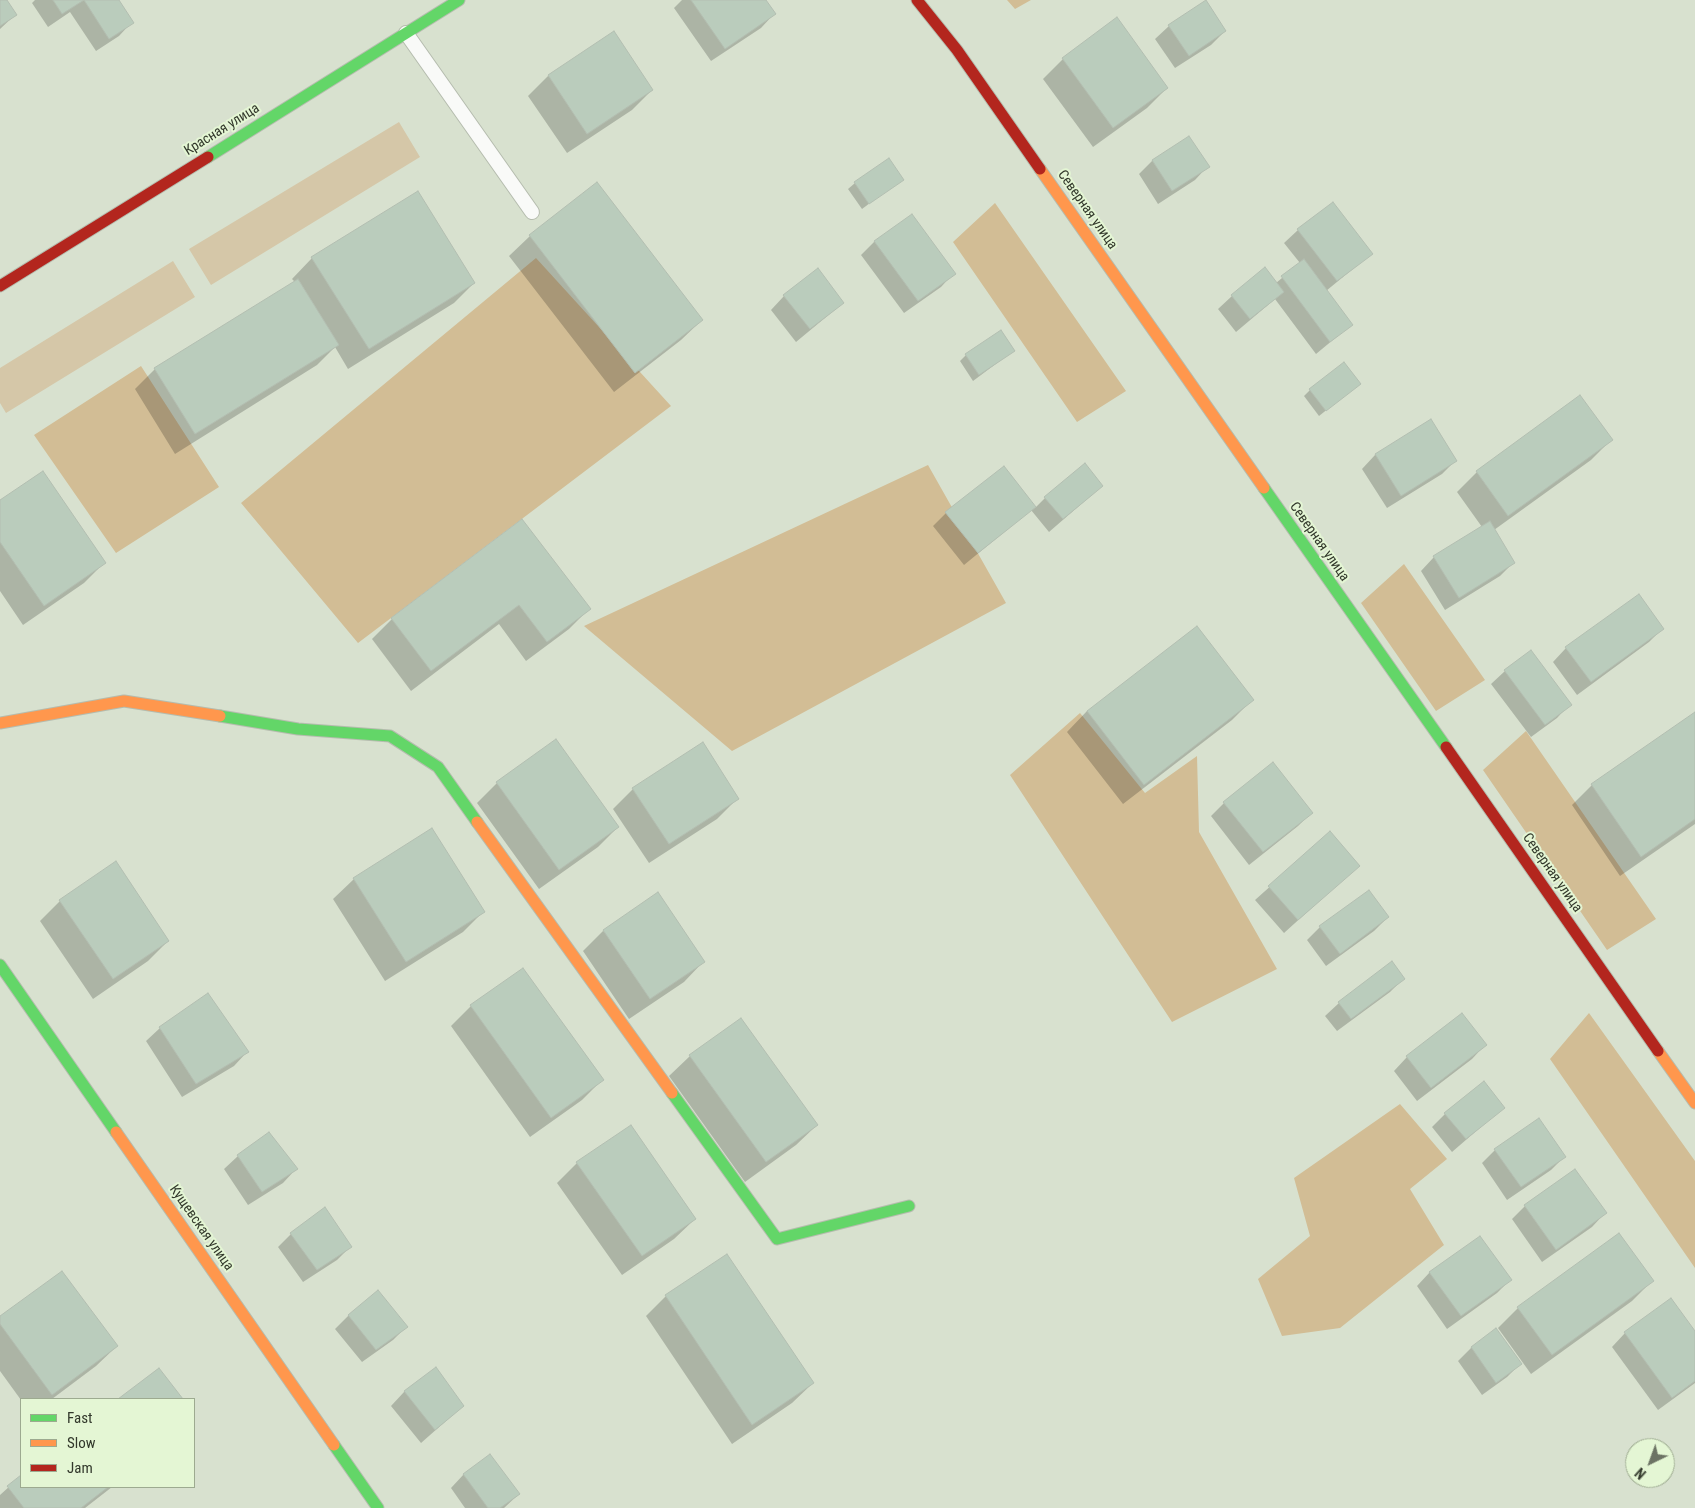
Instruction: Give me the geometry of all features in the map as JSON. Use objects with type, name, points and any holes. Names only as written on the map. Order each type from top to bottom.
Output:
[{"type":"street","name":"Красная улица","points":[[0,286],[459,0]]},
{"type":"street","name":"Северная улица","points":[[918,0],[958,50],[1695,1102]]},
{"type":"street","points":[[0,723],[124,701],[298,729],[390,736],[438,767],[777,1239],[909,1206]]},
{"type":"street","name":"Кущевская улица","points":[[0,965],[378,1508]]},
{"type":"lane","points":[[406,33],[532,212]]},
{"type":"shaded area","points":[[1007,0],[1031,0],[1015,9]]},
{"type":"shaded area","points":[[399,122],[420,157],[211,285],[189,249]]},
{"type":"shaded area","points":[[995,203],[1126,391],[1077,422],[953,242]]},
{"type":"shaded area","points":[[536,258],[671,406],[358,643],[241,503]]},
{"type":"shaded area","points":[[173,261],[195,297],[6,413],[0,403],[0,368]]},
{"type":"shaded area","points":[[141,366],[219,487],[116,553],[34,435]]},
{"type":"shaded area","points":[[928,465],[1006,603],[732,751],[584,626]]},
{"type":"shaded area","points":[[1404,564],[1485,680],[1436,711],[1361,603]]},
{"type":"shaded area","points":[[1080,713],[1145,793],[1197,756],[1199,832],[1277,969],[1172,1022],[1010,775]]},
{"type":"shaded area","points":[[1526,731],[1656,919],[1607,950],[1483,770]]},
{"type":"shaded area","points":[[1589,1013],[1695,1161],[1695,1268],[1550,1059]]},
{"type":"shaded area","points":[[1400,1104],[1447,1159],[1410,1189],[1444,1245],[1340,1328],[1282,1336],[1258,1279],[1310,1236],[1294,1178]]},
{"type":"building","points":[[0,0],[7,0],[17,15],[0,26]]},
{"type":"building","points":[[53,0],[84,0],[62,14]]},
{"type":"building","points":[[84,0],[119,0],[134,23],[109,39]]},
{"type":"building","points":[[691,0],[766,0],[776,14],[725,49]]},
{"type":"building","points":[[1206,0],[1226,31],[1189,56],[1168,25]]},
{"type":"building","points":[[1117,17],[1168,88],[1113,128],[1062,58]]},
{"type":"building","points":[[614,31],[653,90],[587,134],[548,75]]},
{"type":"building","points":[[1189,136],[1210,167],[1172,191],[1152,160]]},
{"type":"building","points":[[889,158],[904,180],[869,204],[854,182]]},
{"type":"building","points":[[597,182],[703,320],[635,373],[529,235]]},
{"type":"building","points":[[418,191],[475,283],[369,349],[311,257]]},
{"type":"building","points":[[1333,202],[1373,254],[1337,281],[1297,229]]},
{"type":"building","points":[[912,214],[956,274],[918,301],[874,241]]},
{"type":"building","points":[[1304,259],[1353,325],[1330,342],[1281,276]]},
{"type":"building","points":[[1265,267],[1284,292],[1250,319],[1231,295]]},
{"type":"building","points":[[818,268],[844,303],[810,329],[783,295]]},
{"type":"building","points":[[298,279],[339,345],[195,434],[154,368]]},
{"type":"building","points":[[1001,330],[1015,351],[979,375],[965,354]]},
{"type":"building","points":[[1344,362],[1361,384],[1326,411],[1309,389]]},
{"type":"building","points":[[1580,395],[1613,440],[1508,516],[1476,471]]},
{"type":"building","points":[[1431,419],[1457,461],[1401,496],[1375,454]]},
{"type":"building","points":[[1085,463],[1103,486],[1063,519],[1044,497]]},
{"type":"building","points":[[1004,466],[1036,507],[978,553],[945,512]]},
{"type":"building","points":[[43,471],[106,563],[44,606],[0,542],[0,500]]},
{"type":"building","points":[[522,519],[591,609],[547,642],[519,605],[431,671],[391,618]]},
{"type":"building","points":[[1490,521],[1515,563],[1459,598],[1433,556]]},
{"type":"building","points":[[1639,594],[1664,629],[1591,682],[1565,647]]},
{"type":"building","points":[[1197,626],[1254,700],[1144,785],[1087,711]]},
{"type":"building","points":[[1531,650],[1572,705],[1545,725],[1504,670]]},
{"type":"building","points":[[1695,712],[1695,819],[1641,857],[1591,784]]},
{"type":"building","points":[[556,739],[619,827],[559,870],[496,782]]},
{"type":"building","points":[[703,742],[739,799],[669,844],[632,788]]},
{"type":"building","points":[[1273,762],[1313,813],[1263,852],[1223,802]]},
{"type":"building","points":[[432,828],[485,912],[406,962],[353,878]]},
{"type":"building","points":[[1330,831],[1360,866],[1298,920],[1268,886]]},
{"type":"building","points":[[116,861],[169,941],[113,979],[59,900]]},
{"type":"building","points":[[1369,890],[1389,917],[1340,954],[1319,926]]},
{"type":"building","points":[[658,892],[705,962],[650,999],[603,930]]},
{"type":"building","points":[[1392,961],[1405,979],[1351,1019],[1338,1002]]},
{"type":"building","points":[[523,968],[604,1080],[551,1118],[470,1005]]},
{"type":"building","points":[[208,993],[249,1052],[196,1084],[159,1027]]},
{"type":"building","points":[[1462,1013],[1487,1045],[1431,1088],[1406,1056]]},
{"type":"building","points":[[741,1018],[818,1125],[766,1162],[689,1055]]},
{"type":"building","points":[[1484,1081],[1505,1108],[1466,1139],[1444,1113]]},
{"type":"building","points":[[1539,1118],[1566,1157],[1521,1187],[1494,1149]]},
{"type":"building","points":[[631,1125],[696,1219],[642,1256],[576,1162]]},
{"type":"building","points":[[269,1132],[298,1169],[262,1192],[237,1155]]},
{"type":"building","points":[[1575,1169],[1607,1213],[1556,1250],[1524,1205]]},
{"type":"building","points":[[325,1207],[352,1247],[317,1270],[290,1233]]},
{"type":"building","points":[[1619,1233],[1654,1281],[1552,1355],[1517,1307]]},
{"type":"building","points":[[1480,1236],[1512,1280],[1461,1316],[1429,1272]]},
{"type":"building","points":[[727,1254],[814,1383],[752,1425],[665,1295]]},
{"type":"building","points":[[62,1271],[118,1346],[52,1395],[0,1324],[0,1316]]},
{"type":"building","points":[[378,1290],[408,1327],[376,1350],[348,1315]]},
{"type":"building","points":[[1671,1298],[1695,1331],[1695,1381],[1672,1398],[1624,1332]]},
{"type":"building","points":[[1496,1328],[1522,1364],[1496,1383],[1471,1347]]},
{"type":"building","points":[[436,1367],[464,1406],[435,1430],[404,1391]]},
{"type":"building","points":[[159,1368],[182,1398],[119,1398]]},
{"type":"building","points":[[490,1454],[520,1494],[500,1508],[488,1508],[463,1474]]},
{"type":"building","points":[[20,1476],[20,1488],[107,1488],[81,1508],[24,1508],[7,1486]]},
{"type":"traffic: fast","points":[[208,157],[459,0]]},
{"type":"traffic: fast","points":[[1264,488],[1446,747]]},
{"type":"traffic: fast","points":[[220,716],[298,729],[390,736],[438,767],[477,822]]},
{"type":"traffic: fast","points":[[0,965],[116,1132]]},
{"type":"traffic: fast","points":[[672,1093],[777,1239],[909,1206]]},
{"type":"traffic: fast","points":[[334,1445],[378,1508]]},
{"type":"traffic: slow","points":[[1040,169],[1264,488]]},
{"type":"traffic: slow","points":[[0,723],[124,701],[220,716]]},
{"type":"traffic: slow","points":[[477,822],[672,1093]]},
{"type":"traffic: slow","points":[[1658,1051],[1695,1103]]},
{"type":"traffic: slow","points":[[116,1132],[334,1445]]},
{"type":"traffic: jam","points":[[917,0],[957,50],[1040,169]]},
{"type":"traffic: jam","points":[[0,286],[208,157]]},
{"type":"traffic: jam","points":[[1446,747],[1658,1051]]}]
